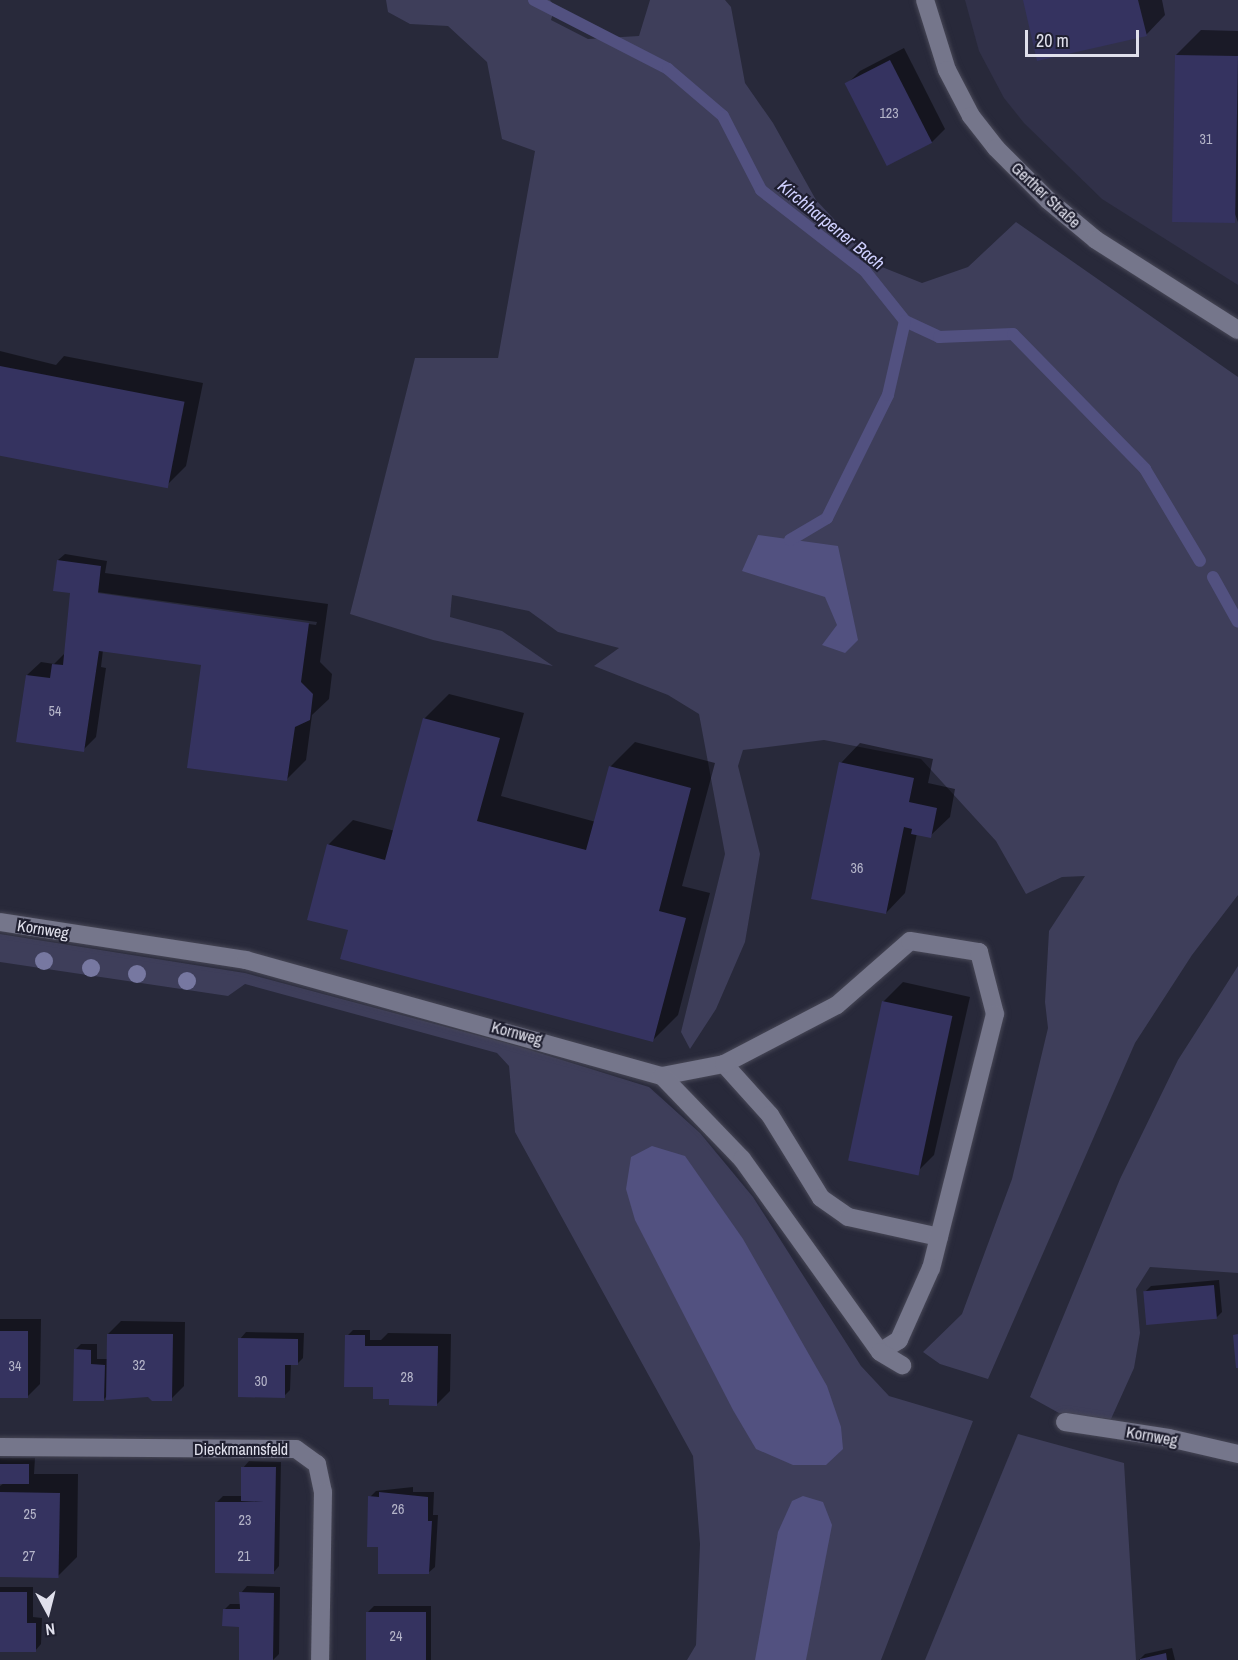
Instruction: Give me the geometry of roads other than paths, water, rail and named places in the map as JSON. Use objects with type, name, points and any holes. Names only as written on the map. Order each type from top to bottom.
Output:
[{"type":"street","name":"Gerther Straße","points":[[925,0],[947,70],[971,116],[996,148],[1048,200],[1096,240],[1238,330]]},
{"type":"street","name":"Kornweg","points":[[0,922],[246,960],[662,1076]]},
{"type":"street","points":[[662,1076],[724,1064],[837,1005],[910,941],[979,952],[995,1014],[931,1268],[899,1340],[880,1352]]},
{"type":"street","points":[[724,1064],[770,1115],[821,1198],[848,1217],[939,1236]]},
{"type":"street","points":[[662,1076],[742,1159],[880,1352],[903,1365]]},
{"type":"street","name":"Kornweg","points":[[1065,1422],[1170,1438],[1238,1454]]},
{"type":"street","name":"Dieckmannsfeld","points":[[0,1447],[296,1449],[317,1464],[322,1492],[320,1660]]},
{"type":"waterway","name":"Kirchharpener Bach","points":[[534,0],[668,69],[723,116],[761,190],[865,271],[905,321],[939,337],[1013,334],[1145,469],[1200,561]]},
{"type":"waterway","points":[[790,540],[827,518],[888,395],[905,321]]},
{"type":"waterway","name":"Kirchharpener Bach","points":[[1213,577],[1238,622]]}]
